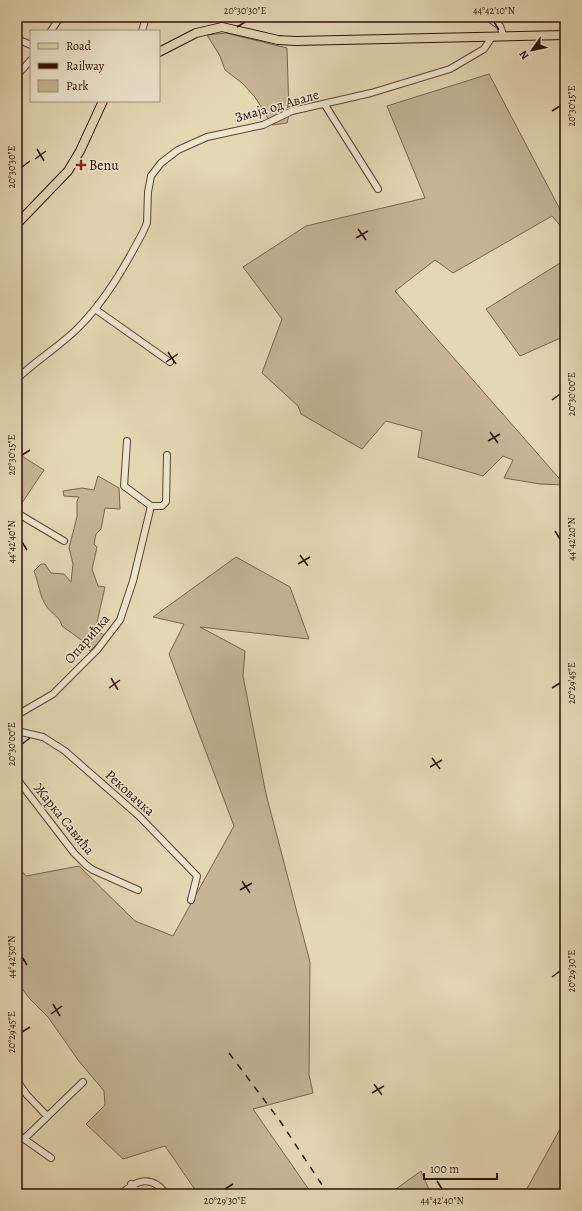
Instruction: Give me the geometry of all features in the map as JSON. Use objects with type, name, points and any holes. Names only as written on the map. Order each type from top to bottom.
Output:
[{"type":"main road","points":[[160,51],[196,33],[222,27],[278,40],[296,41],[565,35]]},
{"type":"main road","points":[[17,224],[68,171],[80,151],[103,102]]},
{"type":"street","points":[[52,30],[60,17]]},
{"type":"street","points":[[142,30],[146,17]]},
{"type":"street","points":[[487,17],[500,26],[504,36]]},
{"type":"street","name":"Змаја од Авале","points":[[17,379],[78,328],[95,309],[112,286],[143,232],[148,213],[149,182],[153,171],[178,150],[207,137],[253,128],[292,111],[325,105],[450,70],[484,48],[492,37]]},
{"type":"street","points":[[17,38],[30,44]]},
{"type":"street","points":[[17,74],[30,61]]},
{"type":"street","points":[[325,105],[378,189]]},
{"type":"street","points":[[95,309],[170,362]]},
{"type":"street","points":[[127,441],[124,486],[152,506],[162,506],[166,502],[167,455]]},
{"type":"street","name":"Опарићка","points":[[17,716],[53,694],[97,650],[120,620],[133,581],[152,506]]},
{"type":"street","points":[[17,513],[64,541]]},
{"type":"street","name":"Рековачка","points":[[17,731],[43,737],[54,743],[144,822],[197,876],[191,900]]},
{"type":"street","name":"Жарка Савића","points":[[17,779],[74,853],[86,865],[93,870],[138,890]]},
{"type":"street","points":[[17,1081],[27,1095],[48,1116]]},
{"type":"street","points":[[24,1139],[83,1082]]},
{"type":"street","points":[[17,1134],[51,1158]]},
{"type":"street","points":[[121,1194],[131,1184],[141,1181],[154,1183],[160,1186],[166,1194]]},
{"type":"street","points":[[131,1184],[138,1194]]},
{"type":"green space","points":[[226,33],[287,48],[289,114],[287,123],[272,125],[255,97],[242,83],[225,70],[220,56],[207,35]]},
{"type":"green space","points":[[489,74],[565,219],[565,231],[552,216],[453,273],[435,260],[395,291],[565,485],[540,484],[504,478],[513,460],[503,456],[483,476],[418,457],[422,431],[386,421],[362,449],[301,414],[298,406],[262,373],[282,319],[243,267],[306,226],[425,198],[387,106]]},
{"type":"green space","points":[[565,260],[565,336],[520,356],[486,309]]},
{"type":"green space","points":[[17,453],[44,470],[20,506],[17,504]]},
{"type":"green space","points":[[98,476],[119,488],[120,509],[105,508],[101,529],[96,534],[94,544],[97,547],[92,569],[98,586],[105,587],[97,622],[98,631],[105,636],[90,651],[84,642],[62,626],[58,618],[47,607],[42,598],[34,571],[41,564],[45,564],[51,573],[64,574],[71,582],[73,564],[69,548],[77,517],[77,501],[79,497],[64,496],[63,491],[82,488],[94,490]]},
{"type":"green space","points":[[236,557],[290,587],[309,639],[200,627],[245,651],[243,676],[266,794],[310,962],[309,1075],[313,1093],[253,1109],[312,1194],[198,1194],[165,1146],[123,1159],[86,1124],[105,1105],[104,1091],[78,1060],[48,1017],[30,999],[17,982],[17,866],[26,876],[79,866],[135,921],[173,936],[234,826],[169,654],[184,624],[153,617]]},
{"type":"green space","points":[[565,1120],[565,1194],[524,1194]]},
{"type":"green space","points":[[421,1171],[431,1194],[389,1194]]},
{"type":"railway","points":[[229,1053],[280,1121],[328,1194]]},
{"type":"place","name":"Benu","points":[[81,165]]}]
